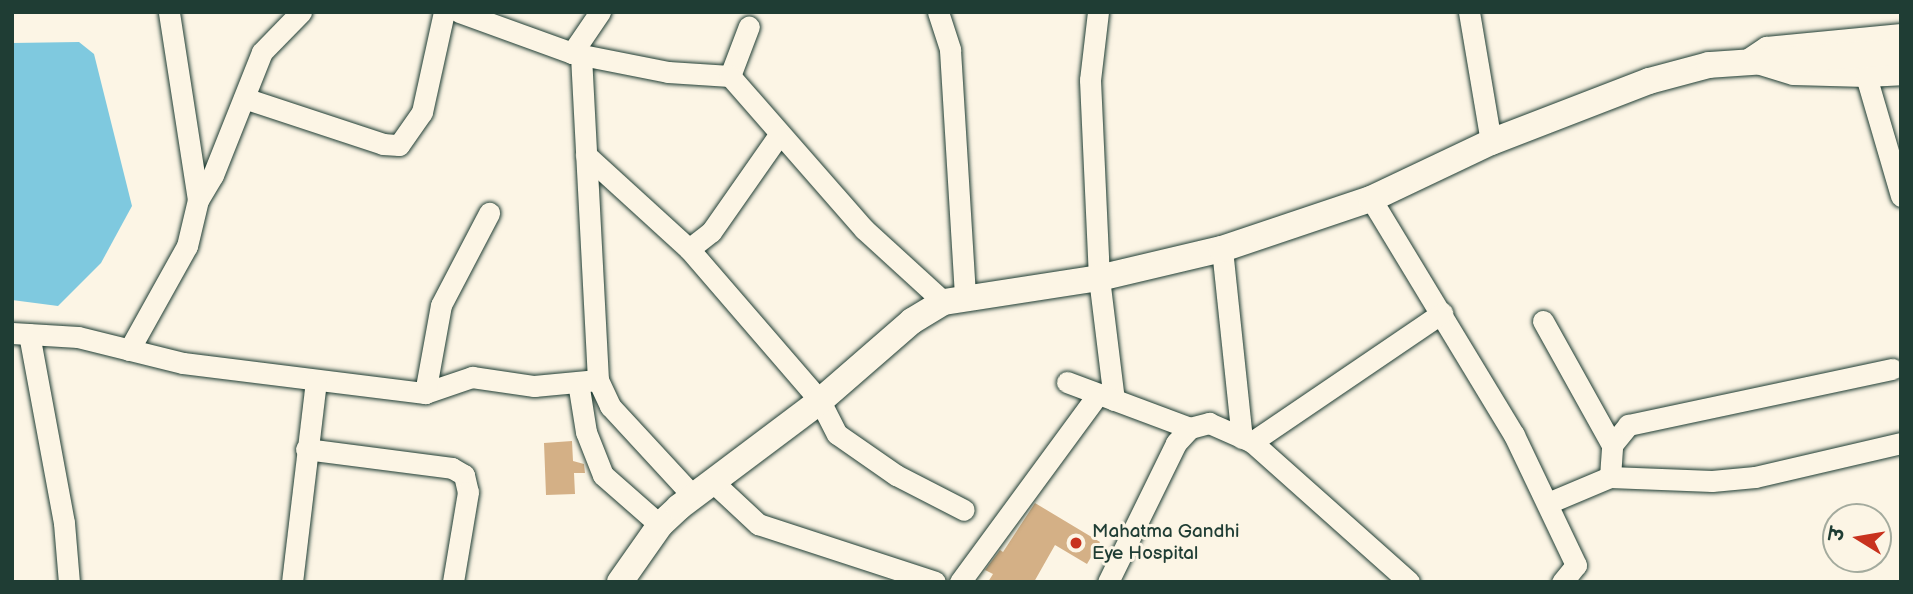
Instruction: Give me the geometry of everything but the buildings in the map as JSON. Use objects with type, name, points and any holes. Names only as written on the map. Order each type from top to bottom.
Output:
[{"type":"main road","points":[[620,582],[660,525],[703,489],[820,401],[912,321],[955,300],[1098,278],[1223,249],[1371,199],[1491,142],[1649,81],[1748,59],[1901,52]]},
{"type":"street","points":[[169,12],[198,200]]},
{"type":"street","points":[[129,350],[187,246],[198,200],[214,175],[262,52],[301,12]]},
{"type":"street","points":[[244,98],[383,144],[399,145],[422,112],[444,12]]},
{"type":"street","points":[[458,12],[577,54],[668,72],[730,76],[863,229],[955,300]]},
{"type":"street","points":[[600,12],[577,54],[586,155],[586,432],[603,475],[660,525]]},
{"type":"street","points":[[938,12],[950,50],[955,300]]},
{"type":"street","points":[[960,582],[1106,397],[1090,80],[1098,12]]},
{"type":"street","points":[[1469,12],[1491,142]]},
{"type":"street","points":[[730,76],[749,26]]},
{"type":"street","points":[[1748,59],[1766,47],[1901,34]]},
{"type":"street","points":[[1748,59],[1793,74],[1901,74]]},
{"type":"street","points":[[1866,76],[1901,197]]},
{"type":"street","points":[[689,249],[711,232],[779,135]]},
{"type":"street","points":[[586,155],[689,249],[820,401],[837,434],[855,448],[964,510]]},
{"type":"street","points":[[1371,199],[1514,435],[1548,503],[1576,565],[1562,582]]},
{"type":"street","points":[[425,393],[441,305],[489,213]]},
{"type":"street","points":[[1223,249],[1247,440]]},
{"type":"street","points":[[1247,440],[1442,313]]},
{"type":"street","points":[[1543,321],[1612,445],[1610,478]]},
{"type":"street","points":[[69,582],[64,523],[21,333],[78,337],[129,350],[316,381],[425,393],[472,377],[534,386],[588,381]]},
{"type":"street","points":[[1612,445],[1628,425],[1892,369]]},
{"type":"street","points":[[292,582],[316,381]]},
{"type":"street","points":[[588,381],[610,407],[703,489],[758,524],[935,582]]},
{"type":"street","points":[[1067,382],[1190,428]]},
{"type":"street","points":[[1108,582],[1176,443],[1190,428],[1209,423],[1247,440],[1409,582]]},
{"type":"street","points":[[1548,503],[1610,478],[1712,481],[1755,477],[1901,443]]},
{"type":"street","points":[[306,449],[452,468],[464,475],[468,492],[453,582]]},
{"type":"water","points":[[79,42],[94,54],[132,206],[101,263],[58,306],[12,300],[12,43]]},
{"type":"place","name":"Mahatma Gandhi Eye Hospital","points":[[1076,543]]}]
